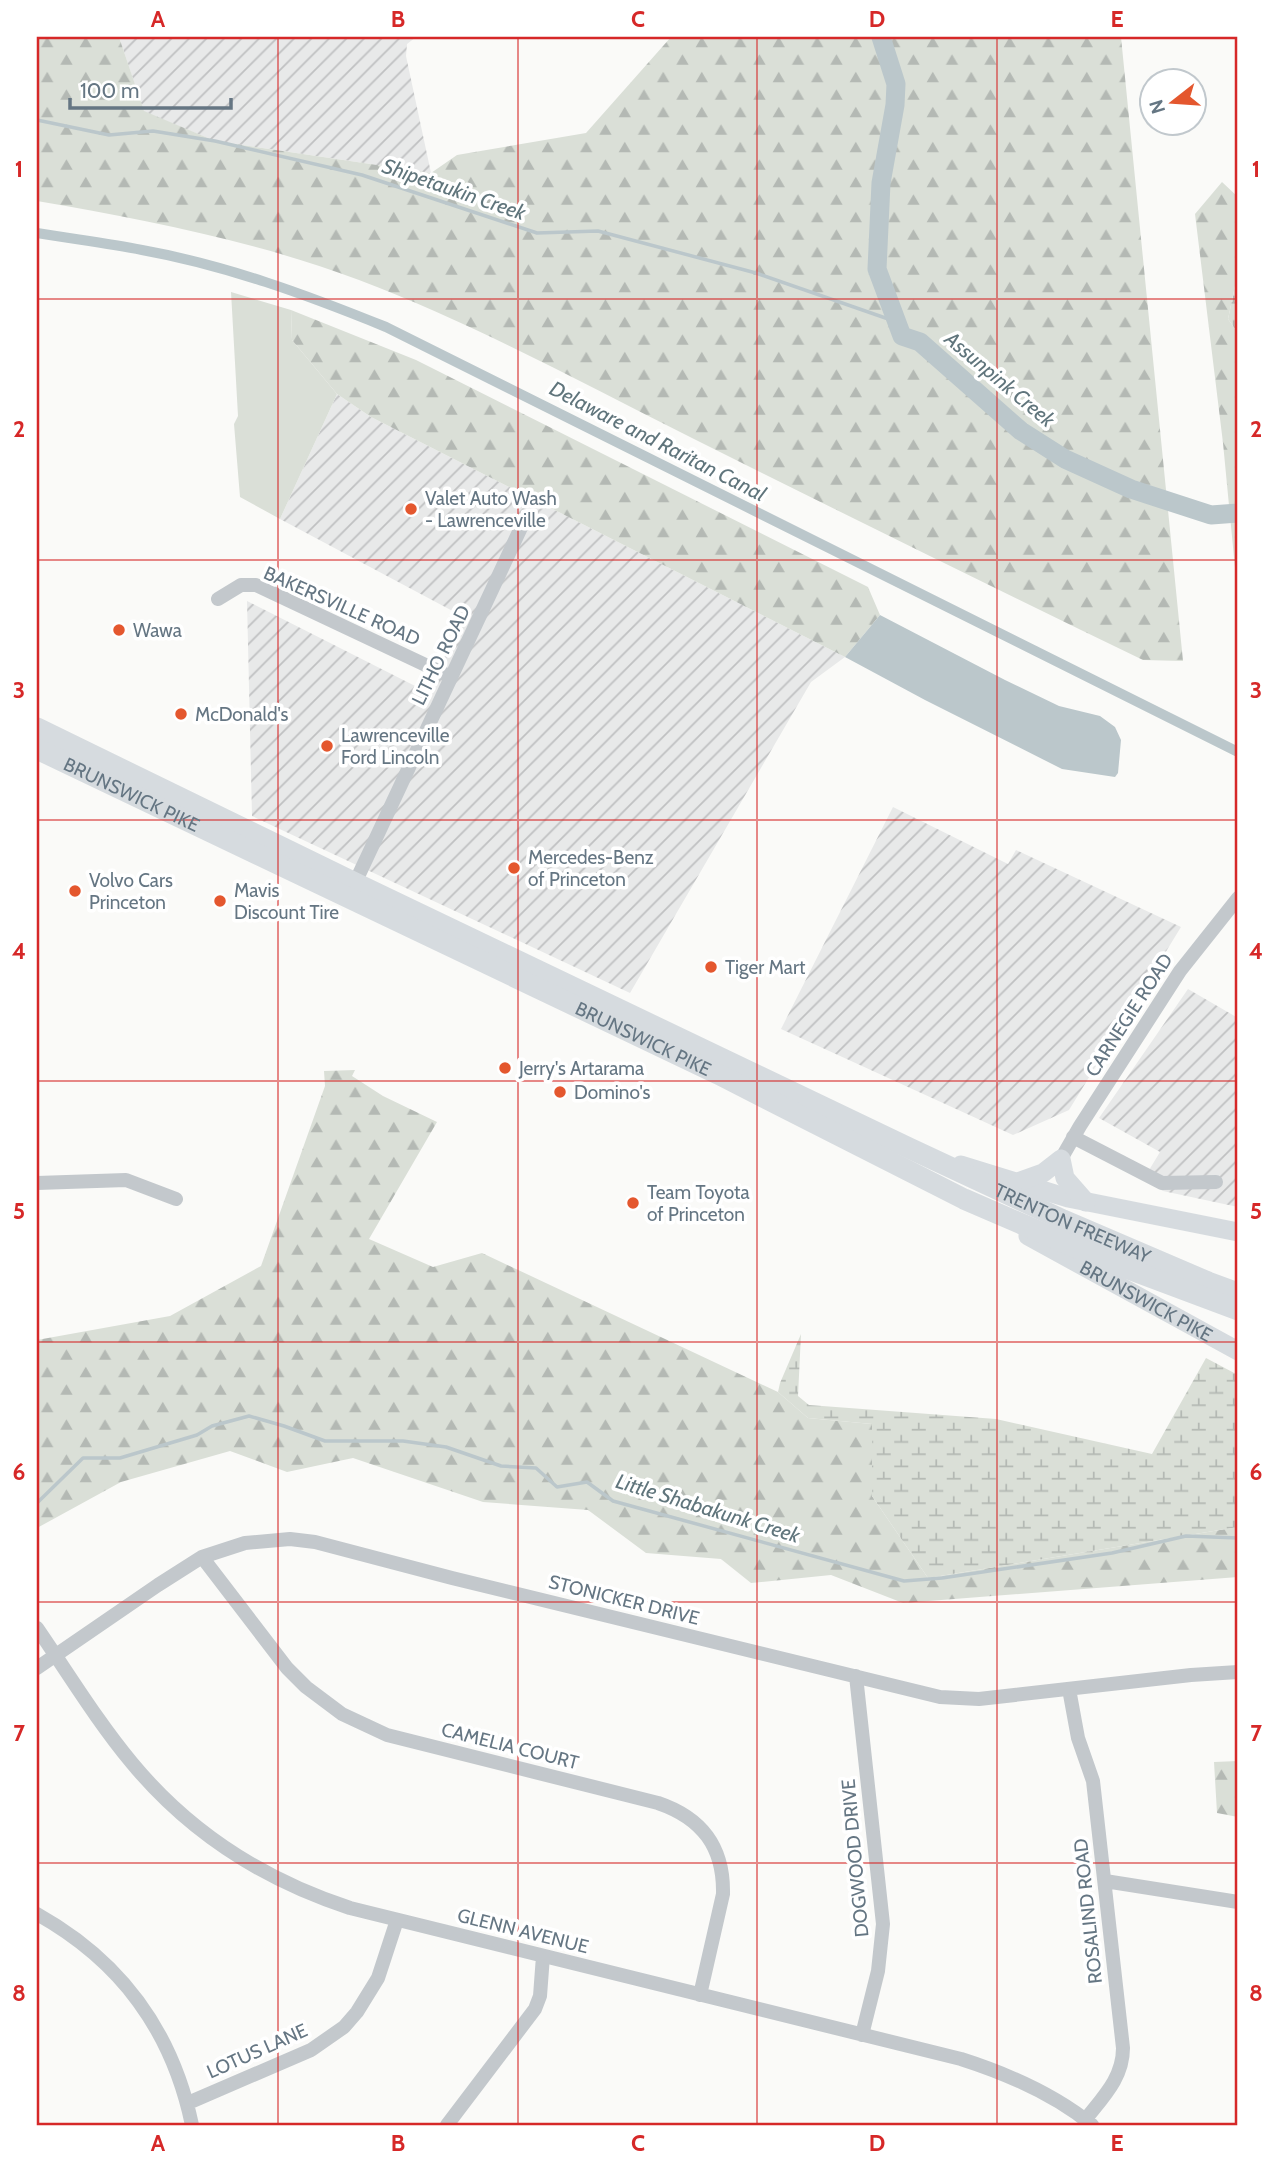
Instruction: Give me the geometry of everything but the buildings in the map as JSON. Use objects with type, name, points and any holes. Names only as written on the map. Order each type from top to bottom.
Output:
[{"type":"highway","name":"BRUNSWICK PIKE","points":[[37,728],[909,1148]]},
{"type":"highway","name":"BRUNSWICK PIKE","points":[[37,749],[718,1074],[964,1199]]},
{"type":"highway","name":"TRENTON FREEWAY","points":[[909,1148],[1063,1220],[1238,1293]]},
{"type":"highway","name":"TRENTON FREEWAY","points":[[964,1199],[1107,1261],[1238,1310]]},
{"type":"main road","name":"BRUNSWICK PIKE","points":[[909,1148],[1086,1202],[1238,1233]]},
{"type":"main road","points":[[1018,1182],[1043,1173],[1061,1159],[1065,1178],[1086,1202]]},
{"type":"main road","name":"BRUNSWICK PIKE","points":[[964,1199],[1238,1351]]},
{"type":"street","name":"LITHO ROAD","points":[[355,883],[525,519]]},
{"type":"street","name":"BAKERSVILLE ROAD","points":[[218,599],[241,585],[256,585],[450,677]]},
{"type":"street","name":"CARNEGIE ROAD","points":[[1061,1159],[1180,971],[1238,898]]},
{"type":"street","points":[[1073,1137],[1162,1183],[1216,1182]]},
{"type":"street","points":[[37,1183],[126,1180],[176,1199]]},
{"type":"street","name":"STONICKER DRIVE","points":[[37,1668],[202,1558],[223,1549],[267,1539],[290,1539],[314,1542],[940,1697],[979,1699],[1238,1672]]},
{"type":"street","name":"CAMELIA COURT","points":[[202,1558],[287,1668],[306,1687],[342,1714],[387,1735],[658,1803],[680,1812],[699,1826],[717,1852],[723,1880],[723,1894],[700,1995]]},
{"type":"street","name":"GLENN AVENUE","points":[[37,1628],[130,1761],[159,1793],[201,1831],[236,1856],[285,1884],[320,1899],[397,1920],[961,2059],[1029,2085],[1089,2122]]},
{"type":"street","name":"DOGWOOD DRIVE","points":[[856,1676],[883,1924],[878,1971],[863,2035]]},
{"type":"street","name":"ROSALIND ROAD","points":[[1069,1689],[1078,1738],[1093,1781],[1123,2059],[1115,2082],[1089,2122]]},
{"type":"street","points":[[1105,1881],[1238,1902]]},
{"type":"street","points":[[37,1914],[99,1956],[137,1998],[155,2024],[169,2052],[188,2103],[192,2125]]},
{"type":"street","name":"LOTUS LANE","points":[[188,2103],[311,2050],[344,2027],[358,2012],[378,1978],[397,1920]]},
{"type":"street","points":[[447,2125],[535,2009],[540,1996],[543,1956]]},
{"type":"shaded area","points":[[119,37],[416,37],[407,44],[406,56],[431,173],[215,141],[144,112]]},
{"type":"shaded area","points":[[337,394],[371,417],[845,657],[811,682],[630,993],[252,816],[247,601],[427,692],[462,616],[280,519]]},
{"type":"shaded area","points":[[880,615],[1059,706],[1100,716],[1115,727],[1121,740],[1118,773],[1115,777],[1062,769],[845,657]]},
{"type":"shaded area","points":[[893,807],[1008,864],[1016,850],[1181,927],[1069,1110],[1013,1135],[781,1029]]},
{"type":"shaded area","points":[[1188,989],[1238,1018],[1238,1207],[1163,1191],[1143,1180],[1160,1152],[1099,1118]]},
{"type":"green space","points":[[37,37],[119,37],[144,111],[215,141],[431,173],[457,155],[586,133],[671,37],[1121,37],[1183,661],[1143,660],[528,355],[402,297],[320,266],[240,243],[159,224],[37,201]]},
{"type":"green space","points":[[1222,182],[1238,197],[1238,250],[1235,251],[1235,286],[1228,319],[1238,333],[1238,599],[1223,443],[1195,214]]},
{"type":"green space","points":[[1238,250],[1238,333],[1228,319],[1235,286],[1235,251]]},
{"type":"green space","points":[[231,292],[291,310],[292,340],[337,394],[280,519],[240,497],[234,424],[238,416]]},
{"type":"green space","points":[[291,310],[416,360],[868,587],[880,615],[845,657],[371,417],[337,394],[292,340]]},
{"type":"green space","points":[[355,1070],[352,1076],[383,1096],[437,1122],[369,1239],[433,1267],[482,1253],[778,1392],[808,1418],[872,1424],[872,1496],[928,1578],[1238,1527],[1238,1577],[903,1603],[831,1575],[751,1583],[721,1559],[646,1553],[588,1510],[483,1502],[353,1458],[287,1472],[230,1451],[121,1482],[37,1528],[37,1340],[170,1316],[261,1266],[325,1086],[324,1071]]},
{"type":"green space","points":[[801,1334],[798,1396],[809,1405],[996,1419],[1152,1454],[1206,1358],[1238,1375],[1238,1527],[928,1578],[872,1496],[872,1424],[808,1418],[778,1392]]},
{"type":"green space","points":[[1238,1761],[1238,1817],[1217,1813],[1214,1762]]},
{"type":"waterway","name":"Assunpink Creek","points":[[881,37],[896,84],[895,105],[881,183],[877,269],[902,336],[920,342],[1021,431],[1065,459],[1131,489],[1211,515],[1238,513]]},
{"type":"waterway","name":"Shipetaukin Creek","points":[[37,120],[109,135],[153,131],[215,141],[362,175],[537,233],[598,231],[756,273],[897,322]]},
{"type":"waterway","name":"Delaware and Raritan Canal","points":[[37,233],[173,256],[204,264],[296,293],[386,327],[1238,752]]},
{"type":"waterway","name":"Little Shabakunk Creek","points":[[37,1503],[83,1458],[120,1458],[249,1416],[325,1441],[403,1441],[446,1447],[501,1466],[536,1468],[557,1487],[587,1482],[613,1501],[904,1581],[1112,1553],[1186,1536],[1238,1538]]},
{"type":"place","name":"Valet Auto Wash - Lawrenceville","points":[[411,509]]},
{"type":"place","name":"Wawa","points":[[119,630]]},
{"type":"place","name":"McDonald's","points":[[181,714]]},
{"type":"place","name":"Lawrenceville Ford Lincoln","points":[[327,746]]},
{"type":"place","name":"Mercedes-Benz of Princeton","points":[[514,868]]},
{"type":"place","name":"Volvo Cars Princeton","points":[[75,891]]},
{"type":"place","name":"Mavis Discount Tire","points":[[220,901]]},
{"type":"place","name":"Tiger Mart","points":[[711,967]]},
{"type":"place","name":"Jerry's Artarama","points":[[505,1068]]},
{"type":"place","name":"Domino's","points":[[560,1092]]},
{"type":"place","name":"Team Toyota of Princeton","points":[[633,1203]]}]
